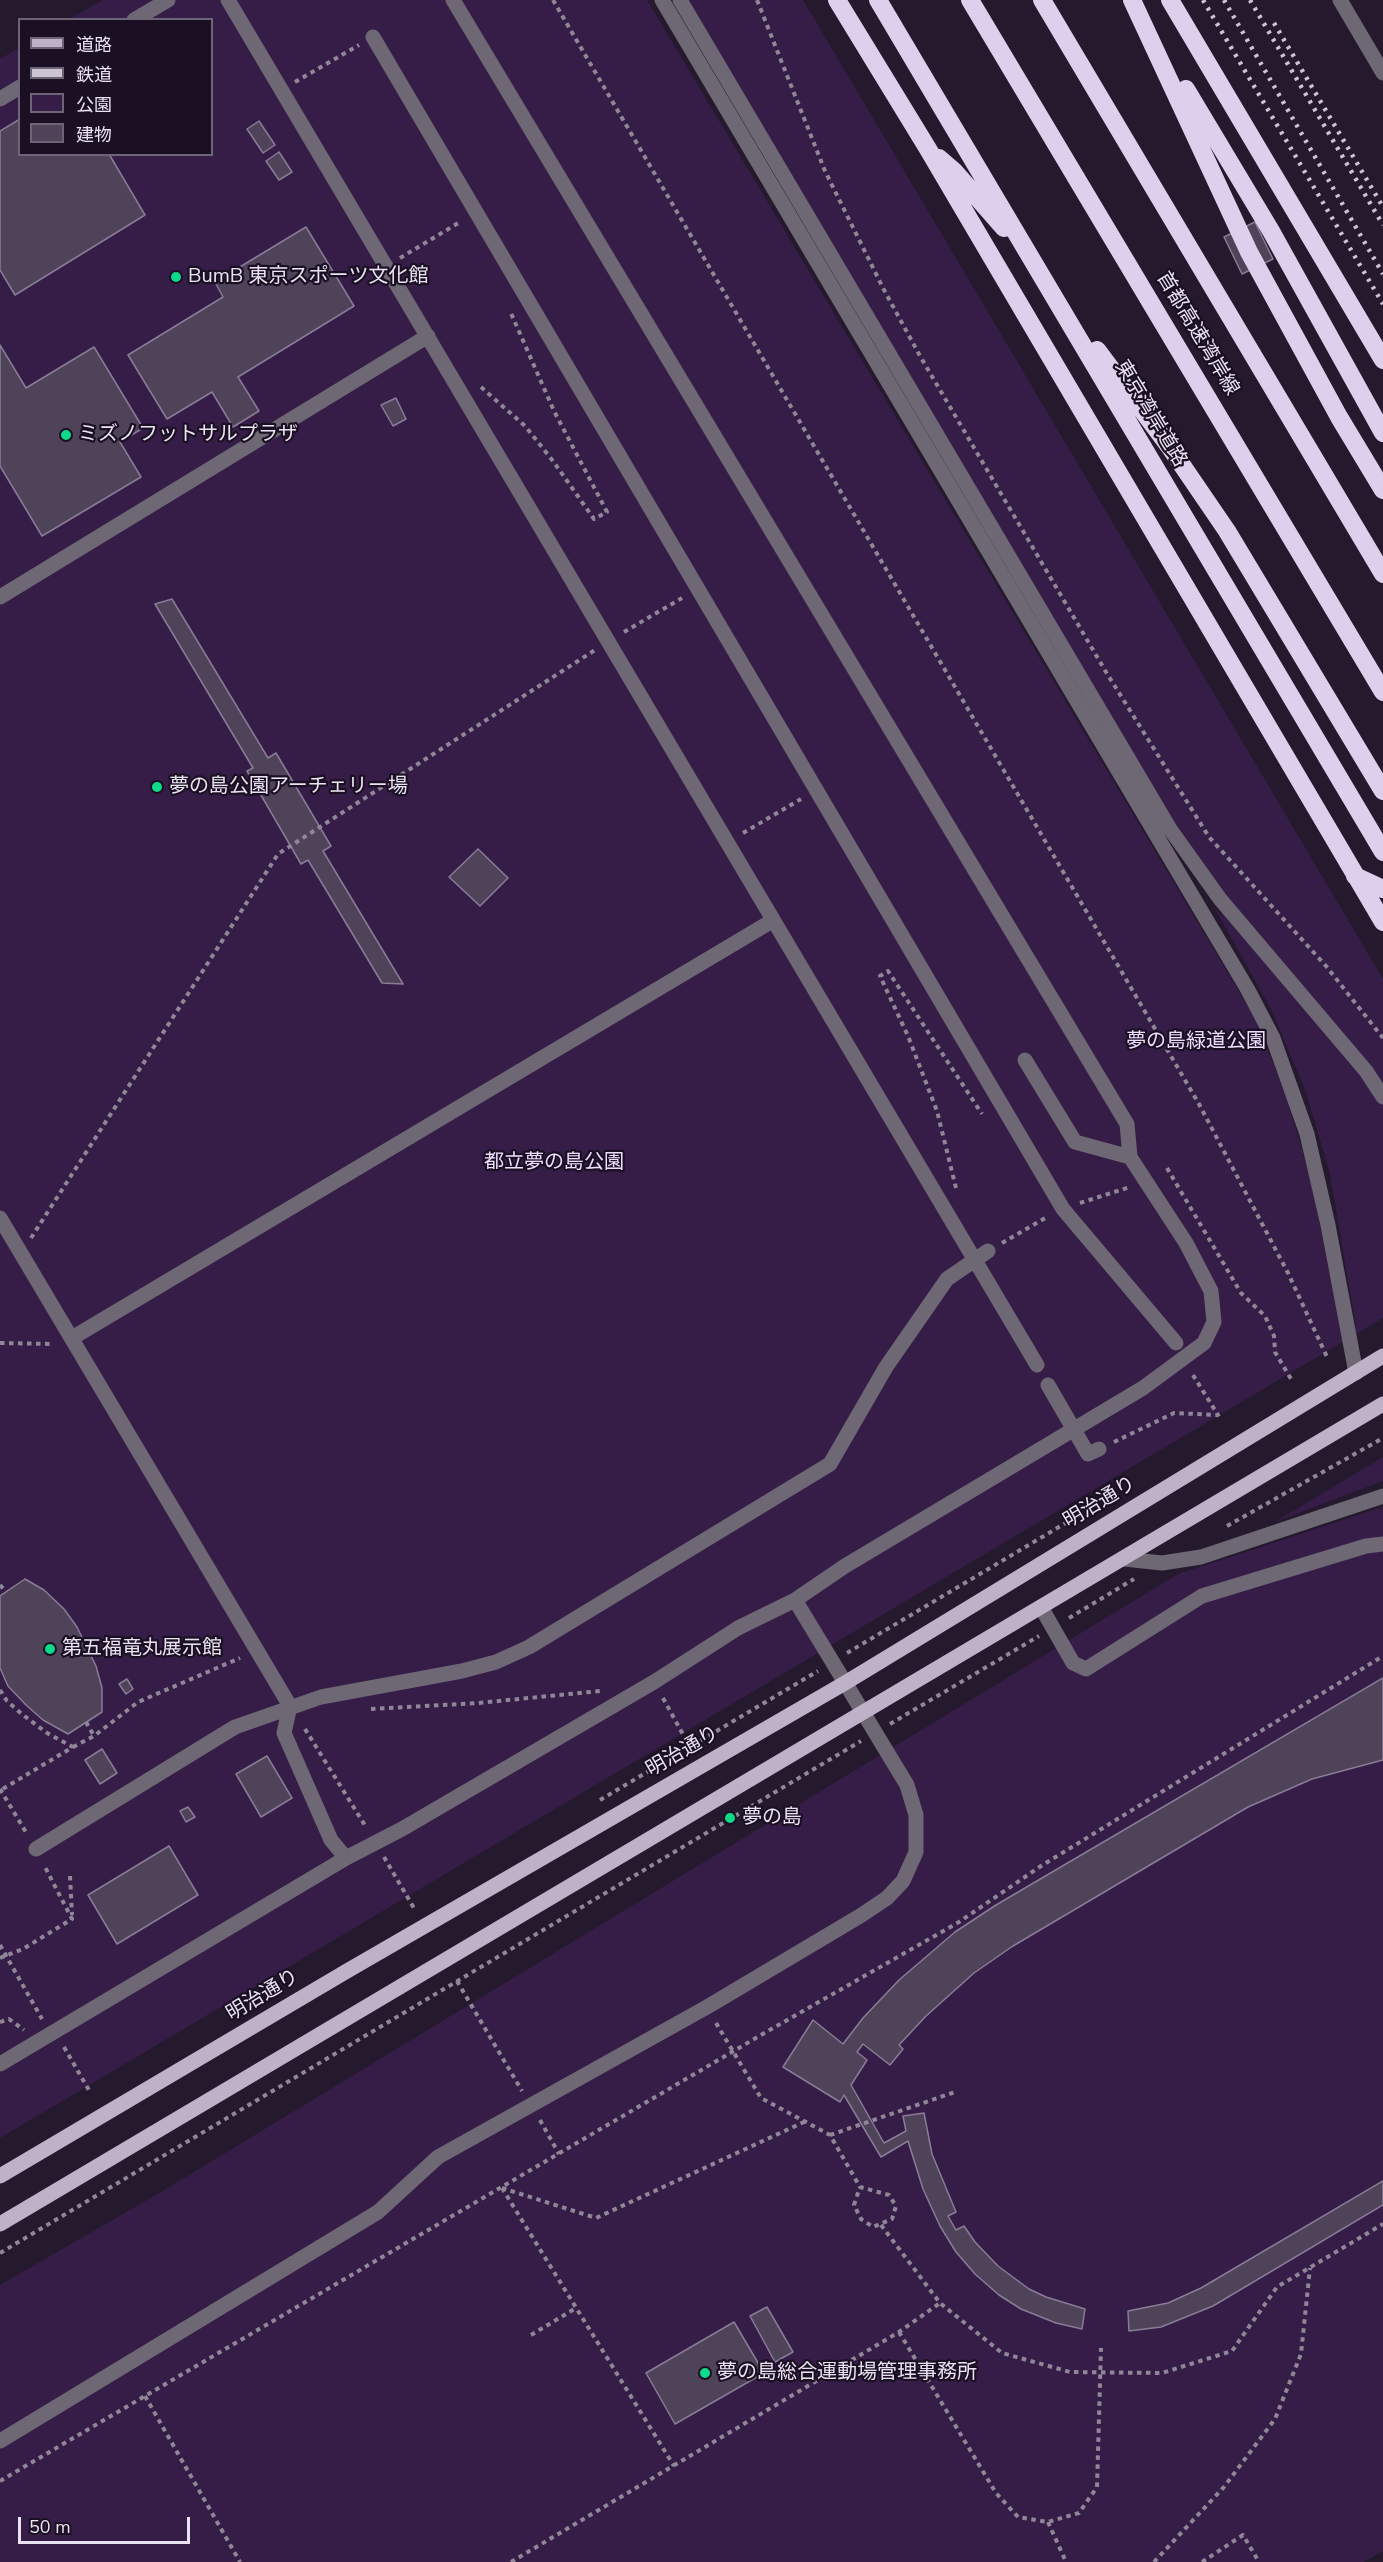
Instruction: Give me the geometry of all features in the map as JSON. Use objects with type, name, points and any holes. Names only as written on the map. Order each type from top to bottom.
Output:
[{"type":"highway","points":[[837,0],[928,149],[1383,922]]},
{"type":"highway","name":"東京湾岸道路","points":[[878,0],[1383,852]]},
{"type":"highway","name":"首都高速湾岸線","points":[[970,0],[1383,692]]},
{"type":"highway","name":"首都高速湾岸線","points":[[1042,0],[1383,574]]},
{"type":"highway","points":[[1132,0],[1271,231],[1383,433]]},
{"type":"highway","points":[[1132,0],[1249,252],[1339,417],[1383,490]]},
{"type":"highway","points":[[1170,0],[1383,360]]},
{"type":"highway","points":[[928,149],[954,171],[1019,247],[1169,446],[1227,531],[1383,791]]},
{"type":"highway","points":[[1354,875],[1383,889]]},
{"type":"main road","name":"明治通り","points":[[0,2176],[337,1977],[845,1683],[1383,1356]]},
{"type":"main road","points":[[0,2224],[1383,1404]]},
{"type":"street","points":[[138,18],[168,0]]},
{"type":"street","points":[[228,0],[609,641],[772,921],[945,1209],[982,1255],[1036,1365]]},
{"type":"street","points":[[0,2064],[346,1858],[402,1829],[654,1682],[738,1628],[795,1600],[845,1566],[1143,1388],[1204,1343],[1214,1322],[1210,1291],[1186,1243],[1130,1157],[1127,1124],[453,0]]},
{"type":"street","points":[[662,0],[1253,1000],[1273,1038],[1307,1134],[1328,1225],[1356,1373]]},
{"type":"street","points":[[680,0],[1170,829],[1220,899],[1366,1071],[1383,1097]]},
{"type":"street","points":[[1340,0],[1378,53],[1383,73]]},
{"type":"street","points":[[372,37],[817,790],[1057,1212],[1176,1343]]},
{"type":"street","points":[[0,99],[18,88]]},
{"type":"street","points":[[0,597],[428,336]]},
{"type":"street","points":[[74,1341],[772,921]]},
{"type":"street","points":[[1025,1060],[1075,1142],[1130,1157]]},
{"type":"street","points":[[0,1218],[290,1706],[284,1733],[331,1840],[346,1858]]},
{"type":"street","points":[[36,1849],[235,1726],[321,1697],[462,1671],[496,1662],[529,1647],[830,1464],[886,1367],[947,1279],[982,1255]]},
{"type":"street","points":[[1048,1385],[1088,1454],[1100,1449]]},
{"type":"street","points":[[1124,1559],[1162,1563],[1201,1557],[1383,1496]]},
{"type":"street","points":[[1041,1607],[1073,1663],[1086,1669],[1202,1596],[1366,1546],[1383,1544]]},
{"type":"street","points":[[0,2441],[378,2212],[438,2157],[707,2007],[861,1916],[887,1898],[903,1881],[916,1852],[916,1815],[907,1785],[795,1600]]},
{"type":"path","points":[[553,0],[1199,1104],[1288,1273],[1327,1357]]},
{"type":"path","points":[[756,0],[825,171],[883,288],[920,356],[1106,672],[1209,837],[1326,966],[1383,1038]]},
{"type":"path","points":[[282,90],[372,37]]},
{"type":"path","points":[[387,267],[476,212]]},
{"type":"path","points":[[479,385],[525,426],[594,519],[607,512],[554,411],[510,310]]},
{"type":"path","points":[[21,1254],[278,854],[609,641],[698,588]]},
{"type":"path","points":[[727,842],[817,790]]},
{"type":"path","points":[[945,1209],[959,1200],[937,1111],[908,1036],[880,976],[888,971],[985,1118]]},
{"type":"path","points":[[1167,1168],[1241,1293],[1265,1316],[1274,1336],[1275,1352],[1291,1379]]},
{"type":"path","points":[[982,1255],[1057,1212],[1131,1187]]},
{"type":"path","points":[[0,1343],[74,1341]]},
{"type":"path","points":[[1100,1449],[1174,1413],[1219,1418],[1193,1374]]},
{"type":"path","points":[[1222,1529],[1383,1438]]},
{"type":"path","points":[[596,1802],[1108,1498]]},
{"type":"path","points":[[0,2253],[1162,1563]]},
{"type":"path","points":[[0,1585],[6,1592]]},
{"type":"path","points":[[0,2481],[732,2052],[959,1922],[1041,1866],[1383,1656]]},
{"type":"path","points":[[72,1919],[36,1849],[0,1789],[94,1736],[138,1702],[230,1663]]},
{"type":"path","points":[[654,1682],[686,1740]]},
{"type":"path","points":[[0,1690],[7,1701],[23,1715],[47,1733],[73,1747]]},
{"type":"path","points":[[367,1709],[478,1703],[605,1690]]},
{"type":"path","points":[[290,1706],[355,1808]]},
{"type":"path","points":[[86,1722],[94,1736]]},
{"type":"path","points":[[70,1876],[72,1919]]},
{"type":"path","points":[[411,1912],[422,1906]]},
{"type":"path","points":[[0,1959],[23,1949],[72,1919]]},
{"type":"path","points":[[0,1945],[43,2020],[27,2033],[9,2019],[0,2022]]},
{"type":"path","points":[[707,2007],[761,2098],[830,2135],[860,2187],[889,2195],[896,2206],[891,2219],[881,2225],[873,2226],[861,2219],[854,2205],[860,2187]]},
{"type":"path","points":[[58,2050],[65,2046],[90,2092]]},
{"type":"path","points":[[830,2135],[955,2092]]},
{"type":"path","points":[[538,2117],[559,2154]]},
{"type":"path","points":[[501,2188],[596,2218],[804,2122]]},
{"type":"path","points":[[501,2188],[674,2466]]},
{"type":"path","points":[[881,2225],[940,2303],[1002,2353],[1070,2372],[1162,2373],[1232,2351],[1277,2287],[1383,2224]]},
{"type":"path","points":[[1154,2562],[1224,2487],[1275,2419],[1301,2354],[1310,2267]]},
{"type":"path","points":[[511,2562],[899,2332],[940,2303]]},
{"type":"path","points":[[531,2336],[576,2308]]},
{"type":"path","points":[[899,2332],[996,2493],[1018,2517],[1048,2522],[1079,2513],[1097,2487],[1101,2348]]},
{"type":"path","points":[[145,2396],[240,2562]]},
{"type":"path","points":[[1048,2522],[1066,2562]]},
{"type":"path","points":[[1202,2562],[1243,2535],[1258,2562]]},
{"type":"green space","name":"都立夢の島公園","points":[[103,0],[647,0],[1256,1020],[1287,1099],[1311,1180],[1342,1336],[1356,1327],[1330,1174],[1306,1092],[1272,1011],[1214,907],[1224,918],[1172,822],[686,0],[803,0],[1383,979],[1383,1318],[0,2138],[0,59],[18,49],[18,156],[213,156],[213,18],[71,18]]},
{"type":"green space","points":[[1383,1457],[1383,1481],[1275,1522]]},
{"type":"green space","points":[[1383,1507],[1383,2551],[1364,2562],[0,2562],[0,2285],[161,2192],[1178,1574]]},
{"type":"building","points":[[18,120],[18,156],[110,156],[145,215],[15,295],[0,270],[0,131]]},
{"type":"building","points":[[259,121],[275,145],[263,153],[247,129]]},
{"type":"building","points":[[279,152],[292,172],[279,180],[266,161]]},
{"type":"building","points":[[1255,222],[1273,259],[1242,274],[1224,237]]},
{"type":"building","points":[[306,227],[354,306],[238,377],[259,411],[233,427],[212,392],[167,419],[128,355],[223,297],[215,282]]},
{"type":"building","name":"ミズノフットサルプラザ","points":[[0,345],[26,388],[94,347],[143,428],[120,442],[141,477],[42,536],[0,466]]},
{"type":"building","points":[[396,398],[406,419],[393,426],[381,405]]},
{"type":"building","points":[[172,599],[268,758],[276,753],[331,846],[323,851],[403,984],[382,983],[308,860],[301,864],[247,771],[253,768],[155,604]]},
{"type":"building","points":[[478,849],[508,878],[480,906],[449,877]]},
{"type":"building","points":[[25,1579],[44,1590],[64,1609],[77,1627],[96,1666],[102,1688],[102,1712],[68,1734],[43,1720],[26,1705],[8,1686],[0,1668],[0,1596]]},
{"type":"building","points":[[1383,1678],[1383,1760],[1312,1779],[1248,1807],[1013,1946],[974,1973],[926,2016],[899,2045],[903,2049],[890,2065],[863,2044],[857,2052],[867,2060],[851,2085],[884,2143],[906,2131],[903,2116],[924,2113],[932,2154],[956,2212],[948,2216],[956,2230],[964,2226],[975,2242],[998,2266],[1029,2289],[1046,2297],[1085,2309],[1082,2329],[1056,2323],[1021,2309],[999,2295],[975,2274],[956,2252],[940,2226],[923,2189],[908,2141],[881,2157],[844,2095],[840,2102],[783,2067],[813,2020],[843,2044],[863,2018],[899,1980],[955,1932],[996,1905]]},
{"type":"building","points":[[127,1679],[133,1689],[126,1694],[119,1684]]},
{"type":"building","points":[[102,1749],[117,1773],[100,1784],[85,1760]]},
{"type":"building","points":[[267,1756],[292,1798],[261,1817],[236,1774]]},
{"type":"building","points":[[188,1807],[195,1817],[186,1822],[180,1811]]},
{"type":"building","points":[[169,1846],[198,1895],[117,1944],[88,1895]]},
{"type":"building","points":[[1383,2181],[1383,2205],[1213,2306],[1161,2327],[1129,2331],[1128,2311],[1168,2303],[1201,2288]]},
{"type":"building","points":[[767,2307],[793,2352],[775,2362],[750,2316]]},
{"type":"building","name":"夢の島総合運動場管理事務所","points":[[734,2322],[764,2373],[675,2424],[646,2373]]},
{"type":"railway","points":[[1203,0],[1383,304]]},
{"type":"railway","points":[[1224,0],[1383,274]]},
{"type":"railway","points":[[1250,0],[1383,225]]},
{"type":"railway","points":[[1274,23],[1383,207]]},
{"type":"place","name":"BumB 東京スポーツ文化館","points":[[176,277]]},
{"type":"place","name":"ミズノフットサルプラザ","points":[[66,435]]},
{"type":"place","name":"夢の島公園アーチェリー場","points":[[157,787]]},
{"type":"place","name":"第五福竜丸展示館","points":[[50,1649]]},
{"type":"place","name":"夢の島","points":[[730,1818]]},
{"type":"place","name":"夢の島総合運動場管理事務所","points":[[705,2373]]},
{"type":"park label","name":"夢の島緑道公園","points":[[1196,1042]]}]
